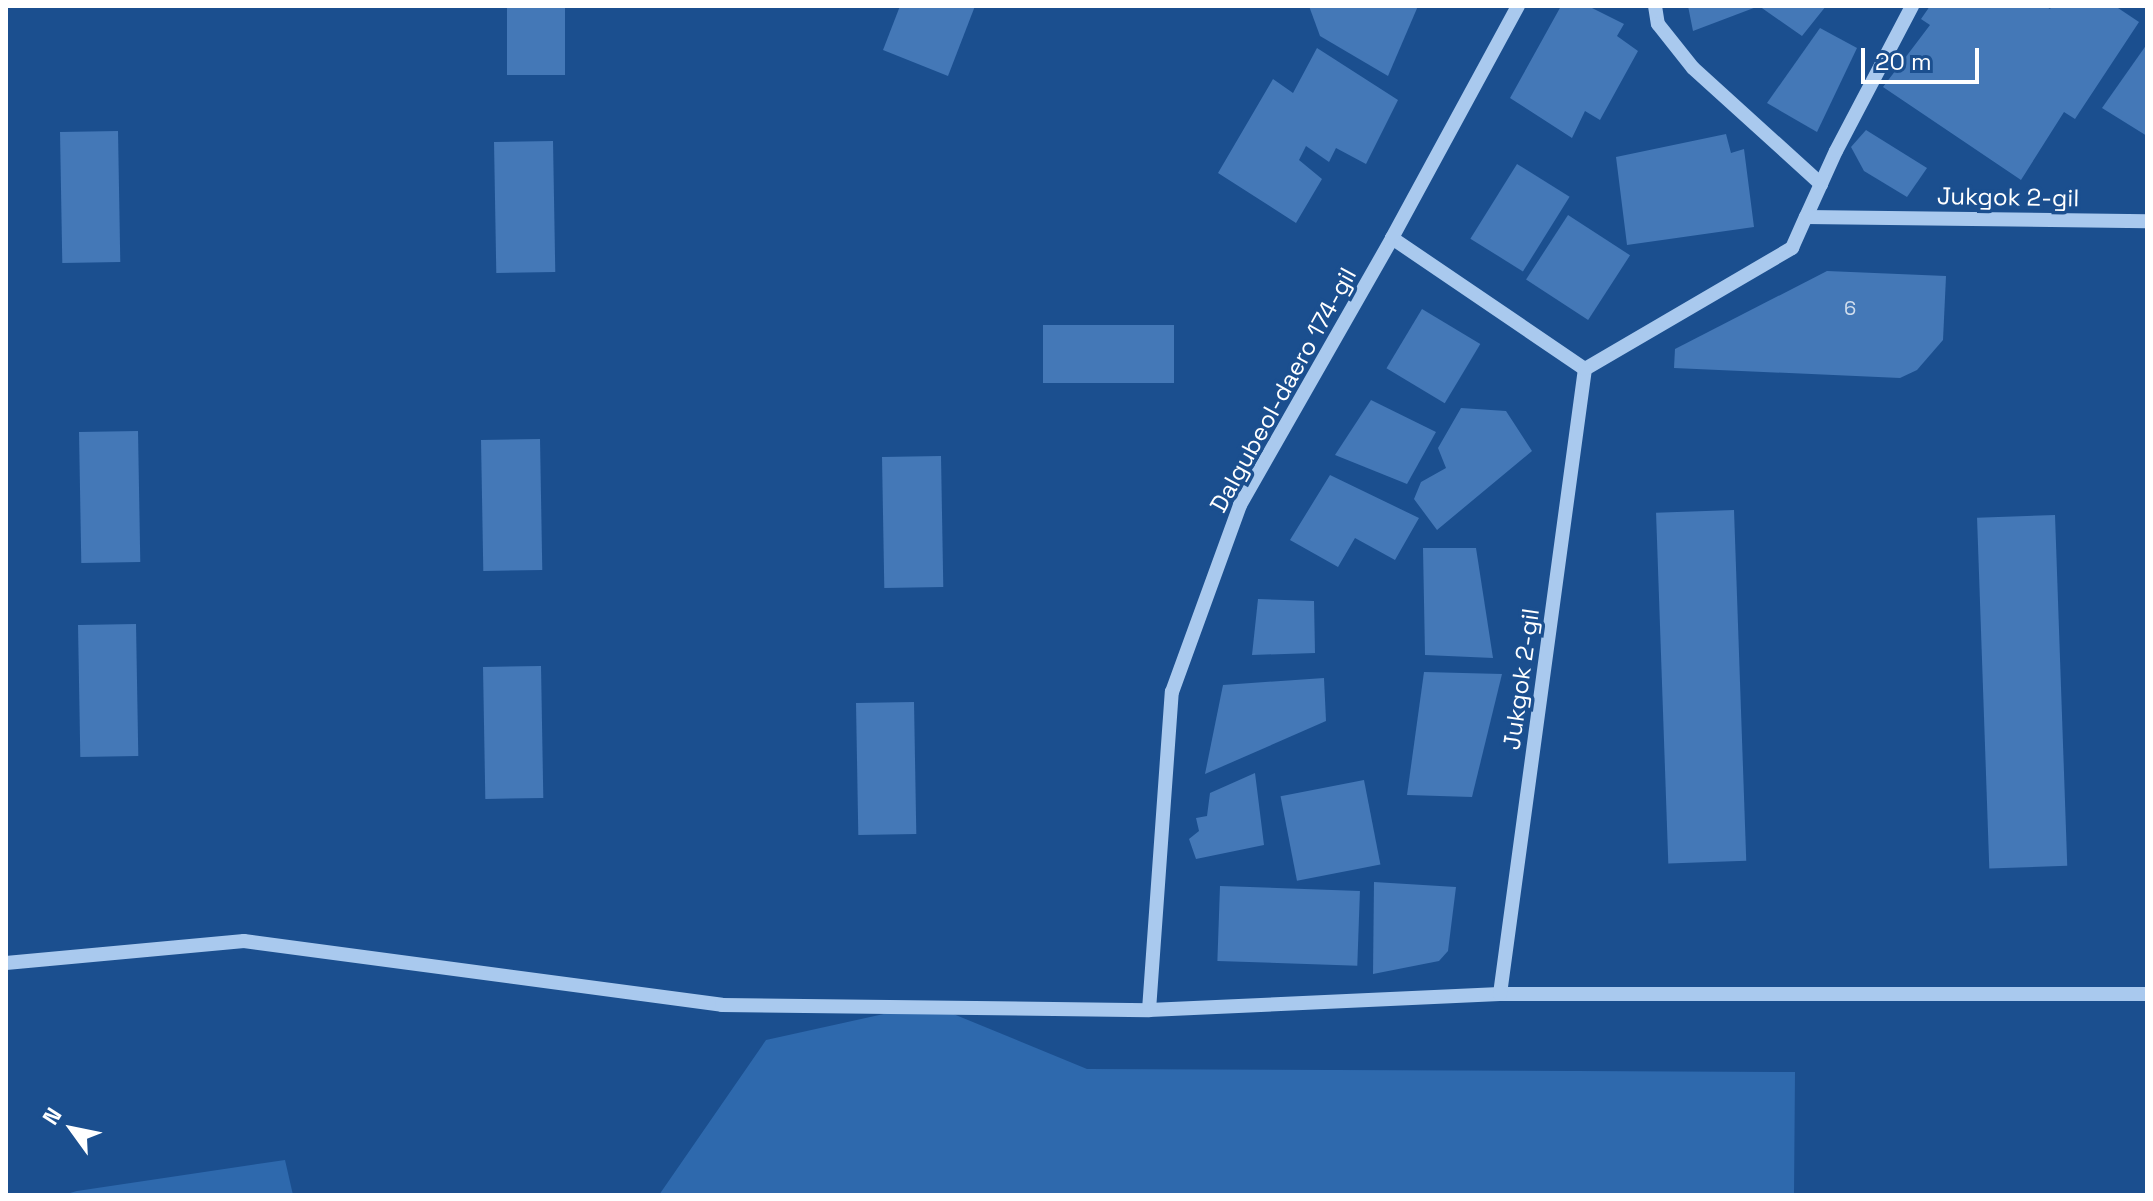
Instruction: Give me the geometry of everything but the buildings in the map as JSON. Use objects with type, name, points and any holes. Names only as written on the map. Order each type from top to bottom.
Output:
[{"type":"street","points":[[1655,6],[1658,24],[1693,68],[1821,184]]},
{"type":"street","points":[[1392,238],[1585,369],[1792,248],[1821,184],[1912,6]]},
{"type":"street","name":"Dalgubeol-daero 174-gil","points":[[1149,1010],[1172,692],[1240,505],[1392,238],[1515,7]]},
{"type":"street","name":"Jukgok 2-gil","points":[[1806,217],[2147,221]]},
{"type":"street","name":"Jukgok 2-gil","points":[[1500,994],[1585,369]]},
{"type":"street","points":[[6,963],[244,941],[722,1005],[1149,1010],[1500,994],[2147,994]]},
{"type":"shaded area","points":[[929,1004],[1087,1069],[1795,1072],[1794,1195],[659,1195],[766,1040]]},
{"type":"shaded area","points":[[285,1160],[293,1195],[63,1195],[77,1191]]}]
